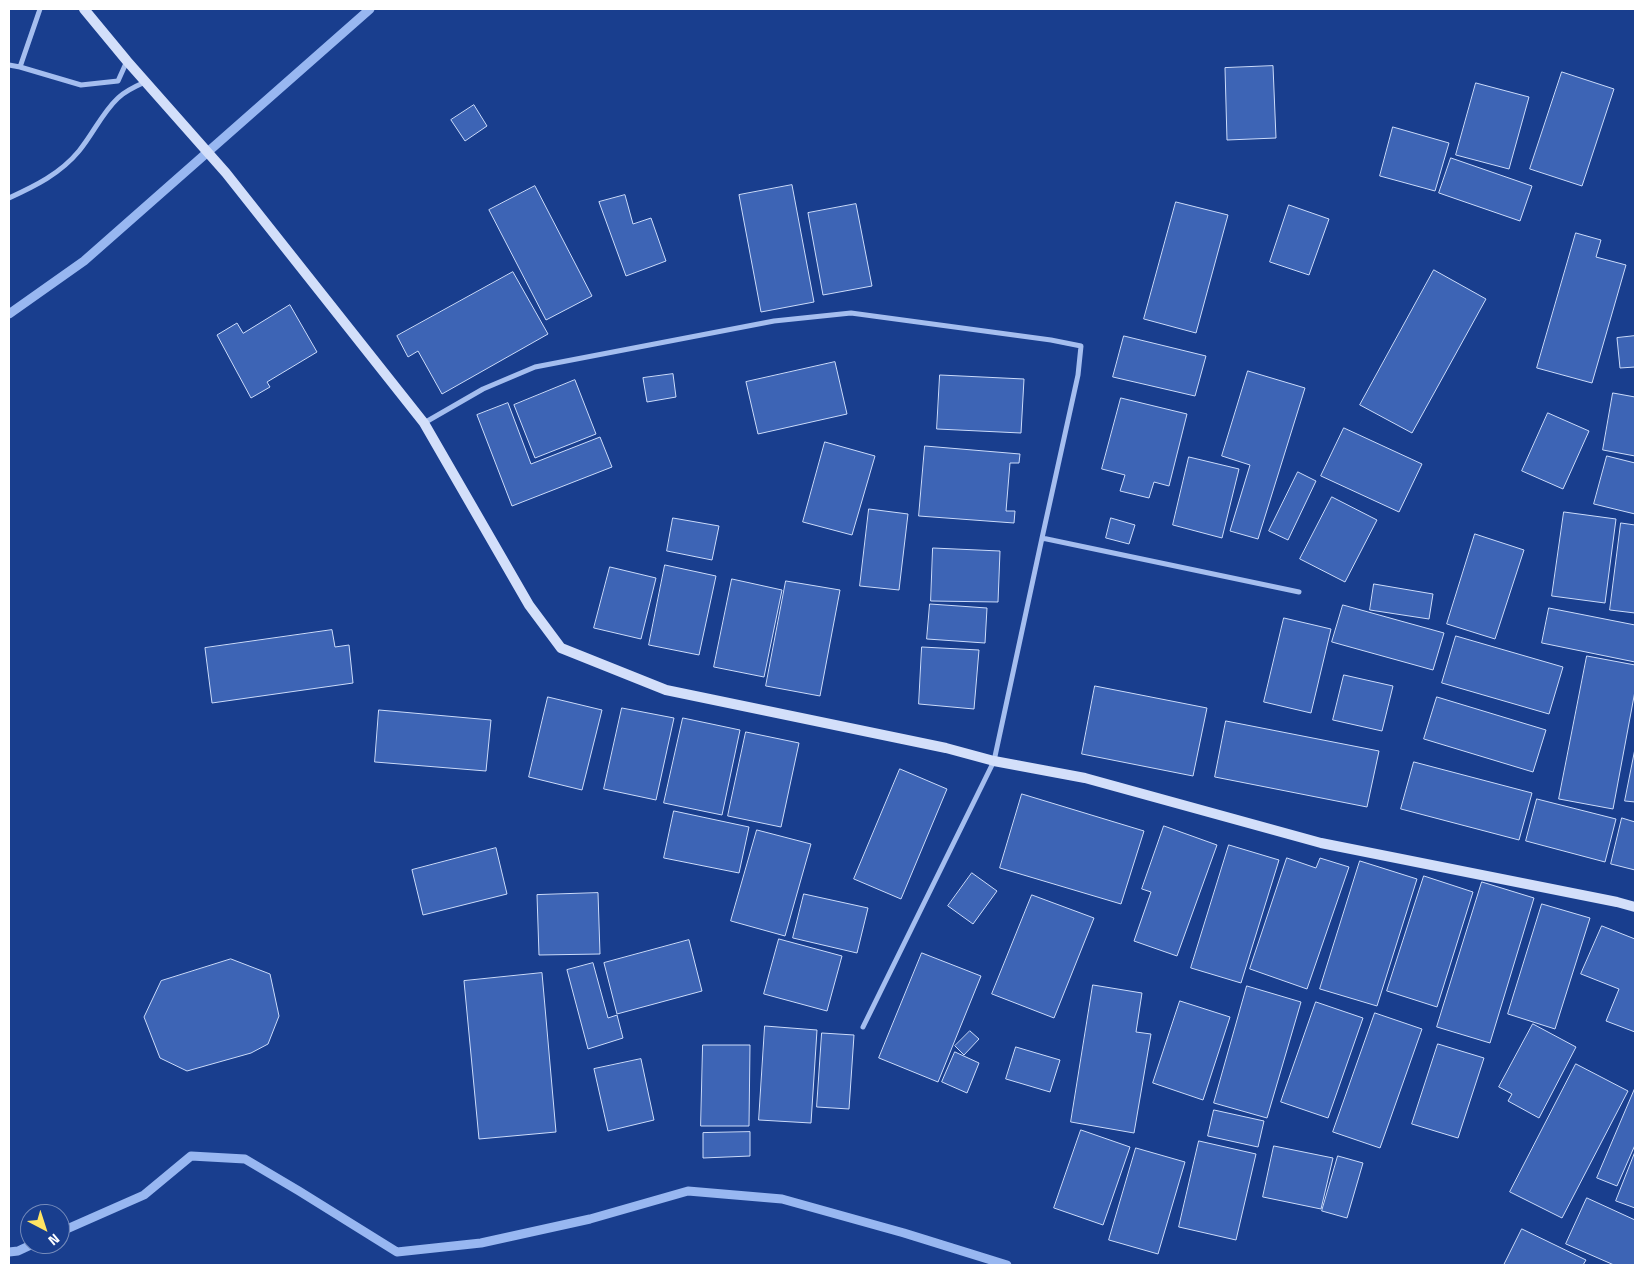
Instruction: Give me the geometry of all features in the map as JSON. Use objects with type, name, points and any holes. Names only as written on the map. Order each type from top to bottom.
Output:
[{"type":"street","points":[[20,66],[40,9]]},
{"type":"street","points":[[84,9],[145,82],[226,173],[424,424],[529,605],[561,648],[666,690],[936,746],[994,761],[1085,778],[1321,843],[1635,907]]},
{"type":"street","points":[[9,65],[20,66],[81,85],[118,81],[127,61]]},
{"type":"street","points":[[9,198],[42,183],[61,168],[78,152],[119,96],[145,82]]},
{"type":"street","points":[[424,424],[483,389],[535,367],[774,321],[850,313],[1081,346],[1078,375],[994,761],[863,1027]]},
{"type":"street","points":[[1042,538],[1299,592]]},
{"type":"building","points":[[1273,66],[1276,138],[1227,140],[1225,68]]},
{"type":"building","points":[[1562,72],[1614,89],[1582,186],[1530,169]]},
{"type":"building","points":[[1476,83],[1529,97],[1509,169],[1456,155]]},
{"type":"building","points":[[474,105],[487,126],[465,141],[451,120]]},
{"type":"building","points":[[1393,127],[1449,143],[1435,191],[1380,176]]},
{"type":"building","points":[[1451,158],[1532,186],[1520,221],[1439,193]]},
{"type":"building","points":[[792,185],[814,302],[761,312],[739,195]]},
{"type":"building","points":[[535,186],[592,296],[546,320],[489,210]]},
{"type":"building","points":[[625,195],[633,224],[651,218],[666,261],[626,276],[599,202]]},
{"type":"building","points":[[1176,202],[1228,215],[1196,333],[1144,319]]},
{"type":"building","points":[[856,204],[872,286],[823,295],[808,213]]},
{"type":"building","points":[[1289,205],[1329,219],[1309,275],[1270,262]]},
{"type":"building","points":[[1576,233],[1601,240],[1596,257],[1626,265],[1592,383],[1537,368]]},
{"type":"building","points":[[1434,270],[1486,299],[1412,433],[1360,405]]},
{"type":"building","points":[[513,272],[548,334],[442,394],[418,351],[408,357],[397,336]]},
{"type":"building","points":[[290,305],[317,352],[267,382],[270,387],[251,398],[217,335],[237,323],[243,333]]},
{"type":"building","points":[[1124,336],[1206,356],[1195,396],[1113,377]]},
{"type":"building","points":[[1635,336],[1635,367],[1620,368],[1617,338]]},
{"type":"building","points":[[835,362],[847,414],[758,434],[746,382]]},
{"type":"building","points":[[1248,371],[1305,388],[1258,539],[1230,531],[1250,465],[1222,456]]},
{"type":"building","points":[[673,374],[676,397],[647,402],[643,378]]},
{"type":"building","points":[[940,375],[1024,379],[1021,433],[937,429]]},
{"type":"building","points":[[575,380],[596,434],[535,458],[514,405]]},
{"type":"building","points":[[1613,393],[1635,397],[1635,456],[1603,450]]},
{"type":"building","points":[[1121,398],[1187,414],[1169,486],[1154,482],[1149,498],[1120,491],[1125,475],[1102,469]]},
{"type":"building","points":[[508,403],[531,464],[600,437],[612,467],[512,506],[477,415]]},
{"type":"building","points":[[1548,413],[1589,431],[1563,489],[1522,471]]},
{"type":"building","points":[[1344,428],[1422,464],[1399,512],[1321,476]]},
{"type":"building","points":[[825,442],[875,456],[852,535],[803,522]]},
{"type":"building","points":[[925,446],[1020,454],[1019,463],[1010,463],[1006,511],[1015,511],[1014,523],[919,516]]},
{"type":"building","points":[[1607,456],[1635,463],[1635,514],[1594,504]]},
{"type":"building","points":[[1189,457],[1239,469],[1222,538],[1173,525]]},
{"type":"building","points":[[1298,472],[1316,481],[1288,540],[1269,531]]},
{"type":"building","points":[[1332,497],[1377,520],[1345,582],[1300,559]]},
{"type":"building","points":[[869,509],[908,514],[899,590],[860,586]]},
{"type":"building","points":[[1564,512],[1616,519],[1605,603],[1552,596]]},
{"type":"building","points":[[673,518],[719,526],[712,560],[667,551]]},
{"type":"building","points":[[1111,518],[1135,525],[1129,544],[1106,538]]},
{"type":"building","points":[[1621,523],[1635,525],[1635,613],[1610,610]]},
{"type":"building","points":[[1475,534],[1524,550],[1495,639],[1447,624]]},
{"type":"building","points":[[933,548],[1000,551],[998,602],[931,601]]},
{"type":"building","points":[[665,565],[716,576],[699,655],[649,645]]},
{"type":"building","points":[[610,567],[656,578],[641,639],[594,628]]},
{"type":"building","points":[[732,579],[782,590],[764,677],[714,667]]},
{"type":"building","points":[[786,581],[840,590],[820,696],[766,686]]},
{"type":"building","points":[[1374,584],[1433,594],[1429,619],[1370,610]]},
{"type":"building","points":[[930,604],[987,608],[985,643],[927,639]]},
{"type":"building","points":[[1343,605],[1444,633],[1433,670],[1332,642]]},
{"type":"building","points":[[1549,608],[1635,625],[1635,662],[1542,643]]},
{"type":"building","points":[[1284,618],[1331,629],[1311,713],[1264,702]]},
{"type":"building","points":[[332,630],[335,647],[349,645],[353,683],[212,703],[205,648]]},
{"type":"building","points":[[1456,636],[1563,667],[1549,714],[1442,683]]},
{"type":"building","points":[[922,647],[979,650],[974,709],[919,704]]},
{"type":"building","points":[[1587,656],[1635,665],[1635,691],[1613,809],[1559,799]]},
{"type":"building","points":[[1344,675],[1393,686],[1382,731],[1333,720]]},
{"type":"building","points":[[1095,686],[1207,708],[1193,776],[1082,754]]},
{"type":"building","points":[[548,697],[602,710],[582,790],[529,777]]},
{"type":"building","points":[[1437,697],[1546,730],[1533,772],[1424,739]]},
{"type":"building","points":[[622,708],[674,718],[656,800],[604,789]]},
{"type":"building","points":[[379,710],[491,720],[486,771],[375,762]]},
{"type":"building","points":[[683,718],[740,730],[722,815],[664,803]]},
{"type":"building","points":[[1226,721],[1379,751],[1367,807],[1215,777]]},
{"type":"building","points":[[746,732],[799,743],[781,827],[728,816]]},
{"type":"building","points":[[1635,749],[1635,802],[1625,801]]},
{"type":"building","points":[[1414,762],[1532,793],[1519,840],[1401,809]]},
{"type":"building","points":[[900,769],[947,789],[901,899],[854,879]]},
{"type":"building","points":[[1022,794],[1144,831],[1121,904],[1000,868]]},
{"type":"building","points":[[1537,799],[1616,819],[1605,862],[1526,841]]},
{"type":"building","points":[[674,811],[749,827],[739,873],[664,858]]},
{"type":"building","points":[[1622,818],[1635,822],[1635,870],[1611,864]]},
{"type":"building","points":[[1164,826],[1217,845],[1177,956],[1134,941],[1151,892],[1142,889]]},
{"type":"building","points":[[757,830],[811,844],[785,936],[731,921]]},
{"type":"building","points":[[1229,845],[1279,860],[1241,983],[1191,968]]},
{"type":"building","points":[[496,848],[507,894],[423,915],[412,870]]},
{"type":"building","points":[[1287,858],[1316,868],[1320,858],[1349,867],[1307,989],[1250,969]]},
{"type":"building","points":[[1360,861],[1417,879],[1377,1006],[1320,989]]},
{"type":"building","points":[[972,873],[997,891],[973,924],[948,906]]},
{"type":"building","points":[[1424,876],[1473,892],[1437,1007],[1387,991]]},
{"type":"building","points":[[1482,882],[1534,898],[1490,1043],[1437,1027]]},
{"type":"building","points":[[598,893],[600,954],[539,955],[537,895]]},
{"type":"building","points":[[804,894],[868,908],[857,953],[793,938]]},
{"type":"building","points":[[1032,895],[1094,918],[1054,1018],[992,994]]},
{"type":"building","points":[[1542,904],[1590,918],[1555,1029],[1508,1014]]},
{"type":"building","points":[[1602,926],[1635,939],[1635,1032],[1606,1021],[1619,989],[1581,974]]},
{"type":"building","points":[[779,939],[842,956],[827,1011],[764,994]]},
{"type":"building","points":[[689,940],[702,991],[617,1014],[604,963]]},
{"type":"building","points":[[922,953],[981,976],[938,1082],[879,1058]]},
{"type":"building","points":[[231,959],[270,974],[279,1016],[268,1044],[251,1053],[187,1071],[160,1058],[144,1017],[161,981]]},
{"type":"building","points":[[593,963],[608,1018],[617,1015],[623,1038],[588,1049],[567,970]]},
{"type":"building","points":[[542,973],[556,1132],[479,1139],[464,981]]},
{"type":"building","points":[[1093,985],[1142,993],[1136,1032],[1151,1034],[1134,1133],[1071,1122]]},
{"type":"building","points":[[1247,986],[1301,1002],[1267,1118],[1214,1103]]},
{"type":"building","points":[[1180,1001],[1230,1017],[1203,1100],[1153,1083]]},
{"type":"building","points":[[1316,1002],[1363,1018],[1328,1118],[1281,1102]]},
{"type":"building","points":[[1375,1013],[1422,1029],[1380,1148],[1333,1132]]},
{"type":"building","points":[[1533,1024],[1576,1047],[1539,1118],[1508,1101],[1512,1094],[1499,1087]]},
{"type":"building","points":[[765,1026],[817,1030],[811,1123],[759,1120]]},
{"type":"building","points":[[970,1031],[979,1039],[964,1055],[955,1046]]},
{"type":"building","points":[[822,1033],[854,1035],[849,1109],[817,1107]]},
{"type":"building","points":[[1438,1044],[1484,1058],[1458,1138],[1412,1124]]},
{"type":"building","points":[[703,1045],[750,1045],[749,1126],[701,1126]]},
{"type":"building","points":[[1016,1047],[1060,1060],[1050,1092],[1006,1079]]},
{"type":"building","points":[[955,1052],[979,1063],[967,1093],[942,1082]]},
{"type":"building","points":[[641,1059],[654,1120],[608,1131],[594,1069]]},
{"type":"building","points":[[1576,1064],[1628,1091],[1562,1218],[1510,1192]]},
{"type":"building","points":[[1635,1088],[1635,1145],[1617,1186],[1597,1178]]},
{"type":"building","points":[[1214,1110],[1264,1121],[1258,1147],[1208,1136]]},
{"type":"building","points":[[1081,1130],[1130,1147],[1103,1225],[1054,1208]]},
{"type":"building","points":[[750,1132],[750,1156],[703,1158],[703,1133]]},
{"type":"building","points":[[1199,1141],[1256,1154],[1236,1240],[1179,1227]]},
{"type":"building","points":[[1274,1146],[1333,1158],[1321,1209],[1263,1197]]},
{"type":"building","points":[[1136,1148],[1185,1162],[1158,1254],[1109,1240]]},
{"type":"building","points":[[1635,1152],[1635,1208],[1616,1201]]},
{"type":"building","points":[[1338,1156],[1363,1163],[1347,1218],[1322,1211]]},
{"type":"building","points":[[1587,1198],[1635,1220],[1635,1265],[1614,1265],[1566,1244]]},
{"type":"building","points":[[1522,1229],[1586,1260],[1583,1265],[1504,1265]]},
{"type":"waterway","points":[[9,314],[84,261],[370,9]]},
{"type":"waterway","points":[[70,1228],[144,1195],[191,1156],[245,1159],[397,1252],[481,1243],[590,1219],[688,1191],[782,1199],[904,1233],[1007,1265]]},
{"type":"waterway","points":[[9,1252],[20,1250]]}]
